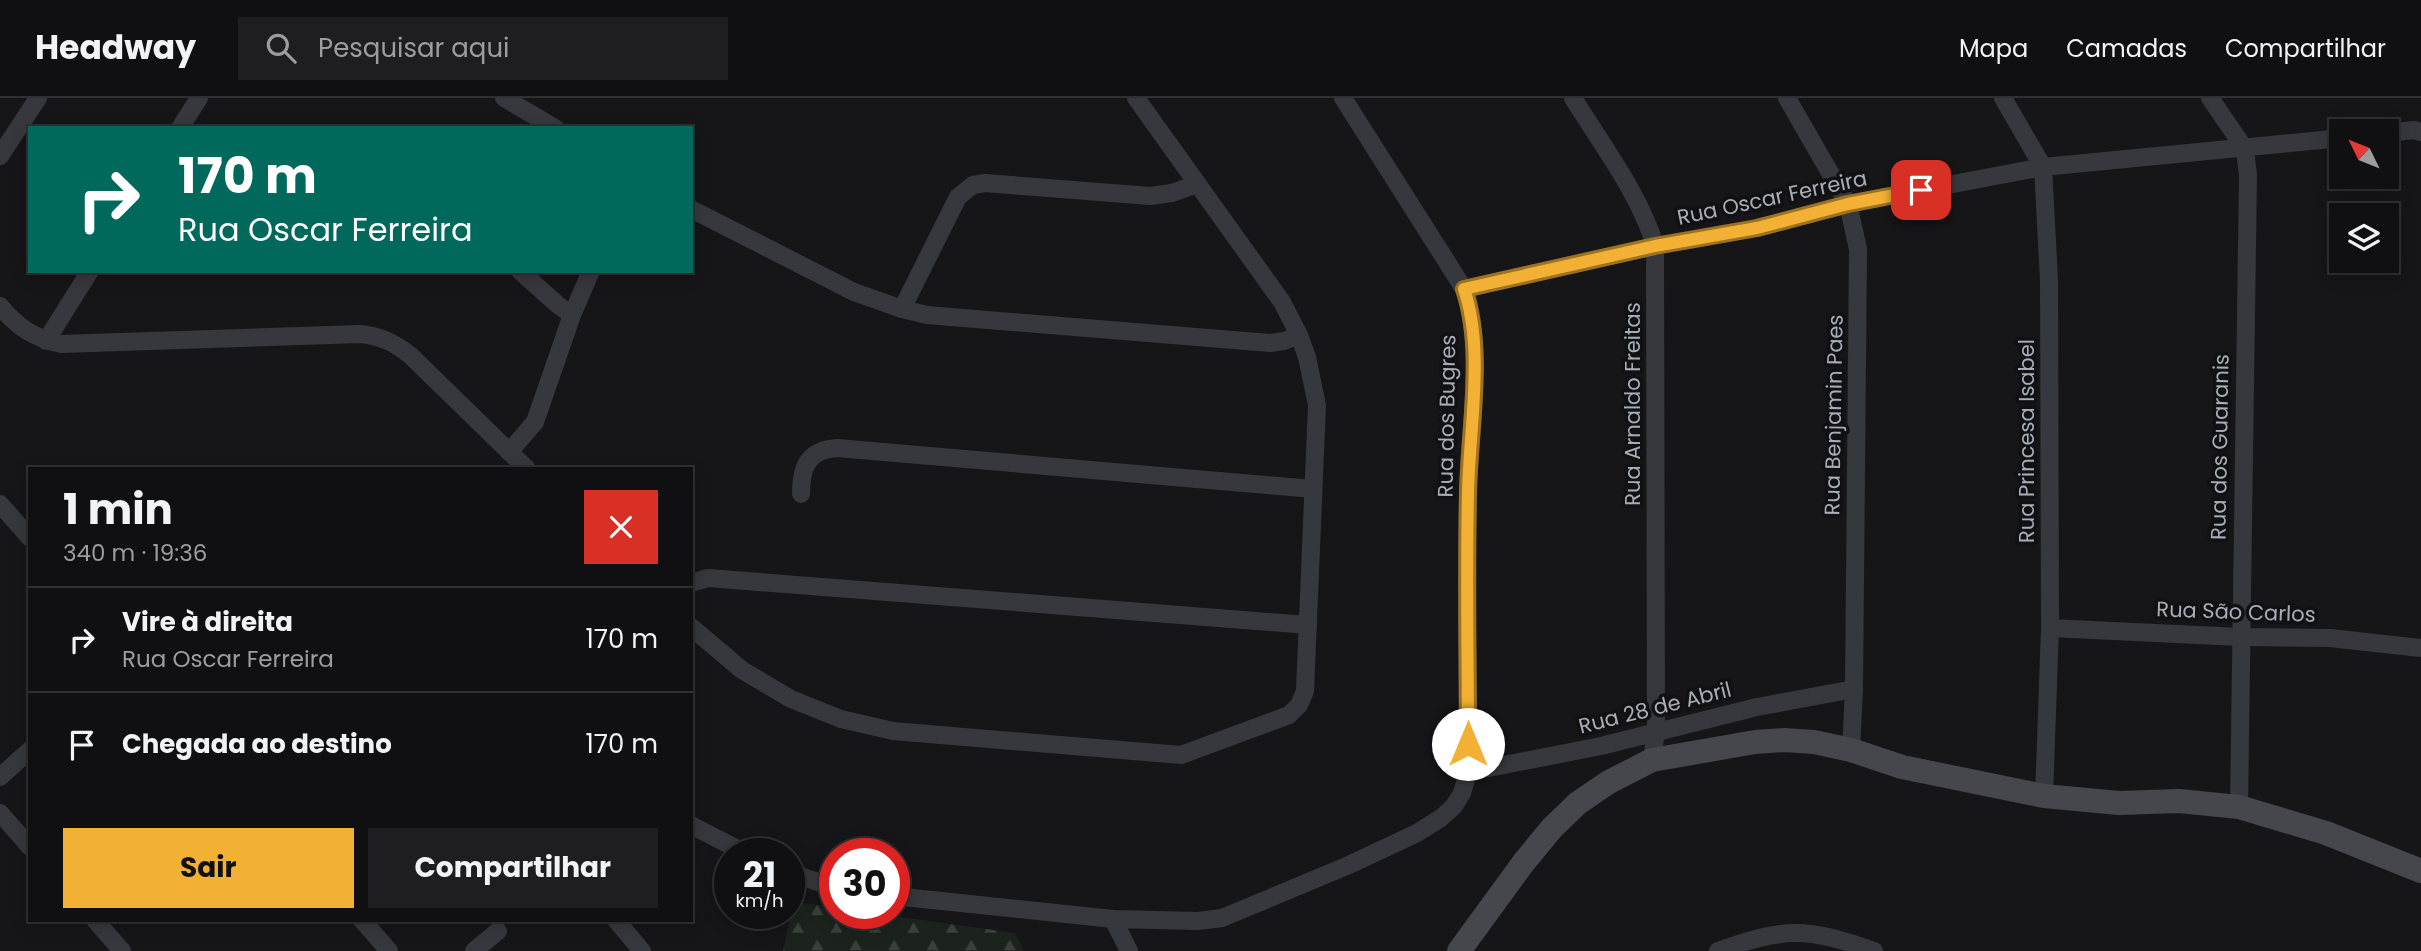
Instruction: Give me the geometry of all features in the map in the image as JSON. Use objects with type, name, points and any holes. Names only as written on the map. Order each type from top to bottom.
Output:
[{"type":"street","points":[[0,156],[38,98]]},
{"type":"street","points":[[181,126],[199,98]]},
{"type":"street","points":[[504,98],[552,126]]},
{"type":"street","points":[[693,629],[718,651],[768,687],[841,719],[893,731],[1181,755],[1283,718],[1295,710],[1305,691],[1317,405],[1313,381],[1299,335],[1282,302],[1136,98]]},
{"type":"street","name":"Rua dos Bugres","points":[[1343,98],[1464,289],[1471,308],[1474,365],[1468,494],[1468,772]]},
{"type":"street","name":"Rua Arnaldo Freitas","points":[[1573,98],[1636,201],[1651,230],[1655,246],[1656,731],[1652,760]]},
{"type":"street","name":"Rua Benjamin Paes","points":[[1787,98],[1848,204],[1858,249],[1854,689],[1851,750]]},
{"type":"street","name":"Rua Princesa Isabel","points":[[2003,98],[2043,167],[2049,280],[2050,628],[2044,796]]},
{"type":"street","name":"Rua dos Guaranis","points":[[2210,98],[2245,149],[2248,175],[2239,807]]},
{"type":"street","points":[[2399,132],[2421,132]]},
{"type":"street","name":"Rua Oscar Ferreira","points":[[1464,289],[1655,246],[1757,228],[1848,204],[2043,167],[2329,139]]},
{"type":"street","points":[[902,309],[958,197],[973,185],[985,183],[1150,196],[1172,193],[1197,184]]},
{"type":"street","points":[[693,210],[854,292],[902,309],[953,318],[1270,343],[1299,335]]},
{"type":"street","points":[[46,341],[89,273]]},
{"type":"street","points":[[522,273],[572,315]]},
{"type":"street","points":[[509,452],[536,422],[572,315],[590,273]]},
{"type":"street","points":[[0,306],[23,329],[46,341],[61,344],[360,334],[380,337],[401,347],[525,467]]},
{"type":"street","points":[[801,494],[801,473],[804,466],[822,450],[837,448],[1313,489]]},
{"type":"street","points":[[0,504],[24,522]]},
{"type":"street","points":[[693,582],[708,578],[1308,625]]},
{"type":"street","name":"Rua São Carlos","points":[[2050,628],[2240,637],[2330,638],[2421,648]]},
{"type":"street","name":"Rua 28 de Abril","points":[[1468,772],[1601,746],[1757,707],[1854,689]]},
{"type":"street","points":[[1459,951],[1552,828],[1578,803],[1609,782],[1652,760],[1713,748],[1784,740],[1814,742],[1902,766],[2044,796],[2119,803],[2179,801],[2239,807],[2326,834],[2421,872]]},
{"type":"street","points":[[0,777],[28,752]]},
{"type":"street","points":[[910,898],[1113,919],[1198,921],[1222,918],[1349,865],[1417,833],[1441,818],[1462,793],[1468,772]]},
{"type":"street","points":[[0,813],[28,845]]},
{"type":"street","points":[[693,826],[716,838]]},
{"type":"street","points":[[1113,919],[1129,951]]},
{"type":"street","points":[[97,922],[122,951]]},
{"type":"street","points":[[364,922],[390,951]]},
{"type":"street","points":[[618,922],[642,951]]},
{"type":"street","points":[[474,951],[498,931]]},
{"type":"street","points":[[1718,951],[1757,937],[1786,932],[1811,932],[1874,951]]},
{"type":"green space","points":[[805,903],[819,905],[819,929],[910,929],[910,918],[1015,933],[1024,951],[783,951],[788,929],[805,929]]},
{"type":"route","points":[[1468,744],[1468,494],[1474,365],[1471,308],[1464,289],[1655,246],[1757,228],[1848,204],[1921,190]]}]
